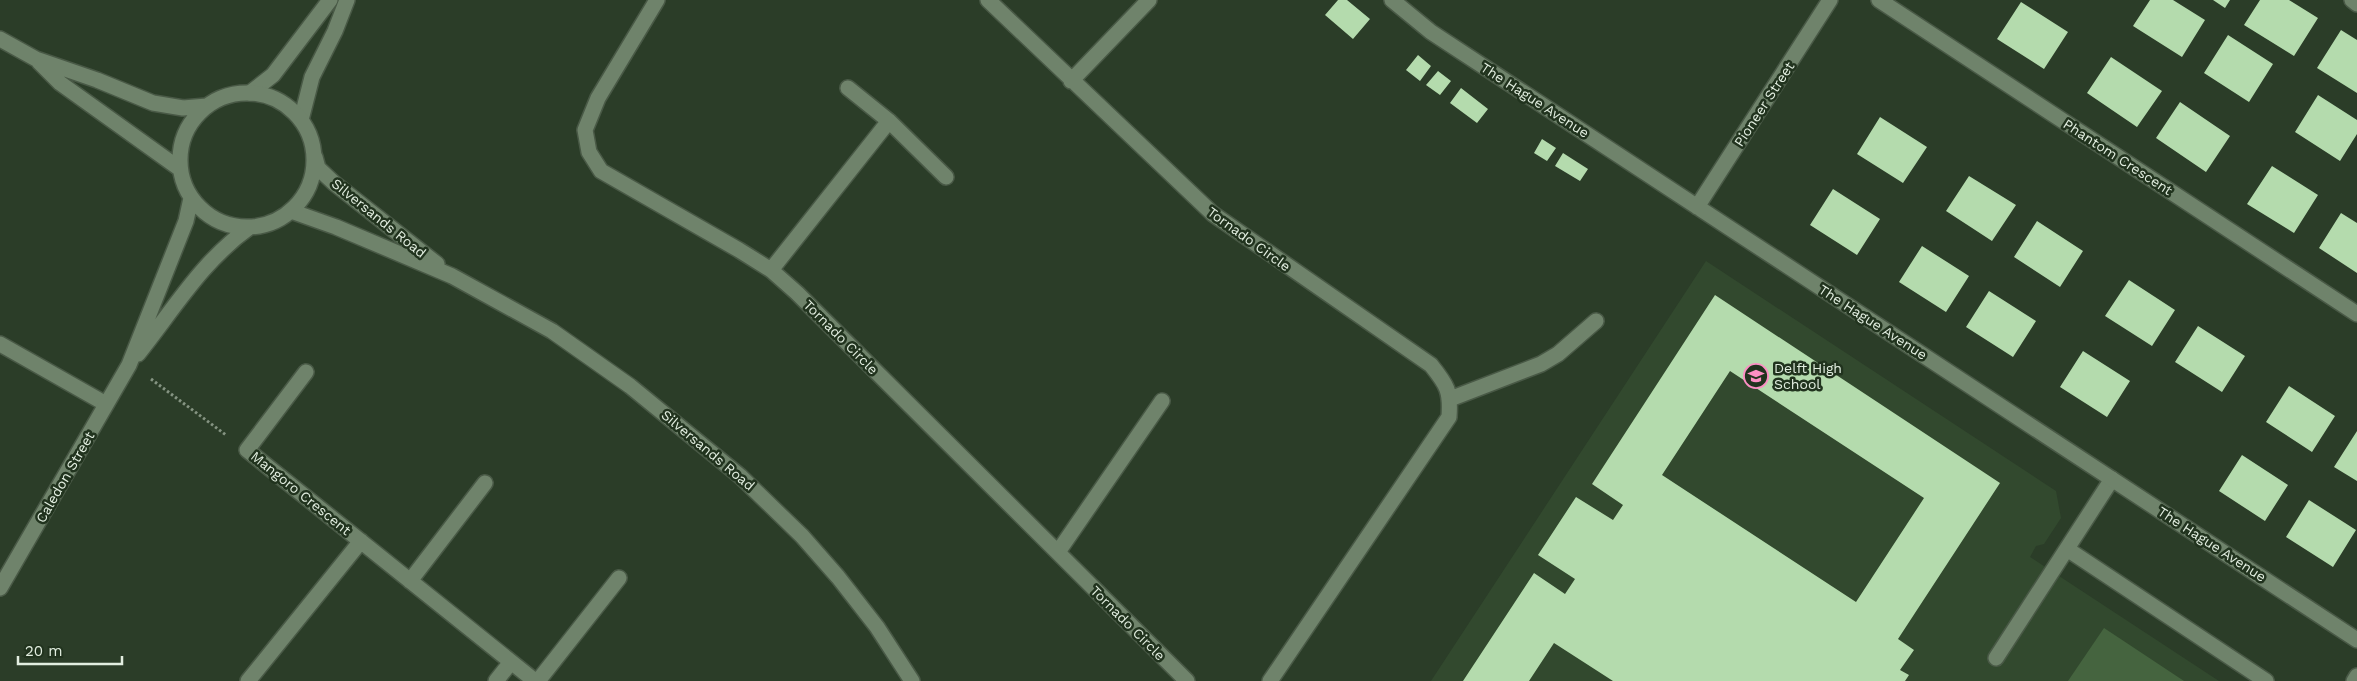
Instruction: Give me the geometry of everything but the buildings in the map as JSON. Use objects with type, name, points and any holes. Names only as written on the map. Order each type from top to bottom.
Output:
[{"type":"street","points":[[250,93],[273,75],[330,0]]},
{"type":"street","points":[[301,120],[312,77],[335,32],[347,0]]},
{"type":"street","name":"Tornado Circle","points":[[657,0],[598,98],[585,130],[588,152],[601,171],[770,270],[797,293],[1186,681]]},
{"type":"street","name":"Tornado Circle","points":[[988,0],[1213,214],[1234,231],[1431,365],[1446,384],[1450,398]]},
{"type":"street","points":[[1072,81],[1149,0]]},
{"type":"street","name":"The Hague Avenue","points":[[1392,0],[1431,32],[2357,640]]},
{"type":"street","name":"Pioneer Street","points":[[1697,207],[1830,0]]},
{"type":"street","name":"Phantom Crescent","points":[[1879,0],[2357,314]]},
{"type":"street","points":[[2352,0],[2357,4]]},
{"type":"street","points":[[0,39],[36,59],[98,80],[153,103],[183,108],[207,106],[234,94],[250,93],[269,97],[287,106],[301,120],[312,142],[314,154],[314,170],[309,186],[302,200],[291,211],[278,220],[265,225],[250,227],[233,226],[217,220],[203,211],[191,198],[180,169],[181,145],[190,123],[207,106]]},
{"type":"street","points":[[36,59],[60,83],[180,169]]},
{"type":"street","points":[[848,88],[889,121],[946,177]]},
{"type":"street","points":[[770,270],[889,121]]},
{"type":"street","name":"Silversands Road","points":[[314,154],[318,168],[334,183],[452,276]]},
{"type":"street","name":"Caledon Street","points":[[129,364],[186,221],[191,198]]},
{"type":"street","name":"Silversands Road","points":[[291,211],[336,227],[452,276],[511,307],[589,356],[669,416],[740,476],[802,536],[838,577],[877,627],[912,681]]},
{"type":"street","name":"Caledon Street","points":[[0,588],[129,364],[197,276],[226,244],[250,227]]},
{"type":"street","points":[[1270,681],[1424,457],[1449,417],[1450,398],[1541,364],[1558,354],[1596,321]]},
{"type":"street","points":[[0,344],[106,404]]},
{"type":"street","name":"Mangoro Crescent","points":[[306,372],[247,450],[537,681],[619,578]]},
{"type":"street","points":[[1058,552],[1162,401]]},
{"type":"street","points":[[1996,658],[2112,479]]},
{"type":"street","points":[[410,581],[485,483]]},
{"type":"street","name":"Mangoro Crescent","points":[[248,681],[360,541]]},
{"type":"street","points":[[2067,549],[2266,681]]},
{"type":"street","points":[[496,681],[511,662]]},
{"type":"street","points":[[2354,681],[2357,676]]},
{"type":"path","points":[[147,376],[247,450]]},
{"type":"shaded area","name":"Delft High School","points":[[1706,261],[2056,491],[2061,518],[2044,544],[2036,546],[2030,557],[2219,681],[1431,681]]},
{"type":"shaded area","points":[[2104,628],[2184,681],[2068,681]]},
{"type":"place","name":"Delft High School","points":[[1756,376]]}]
